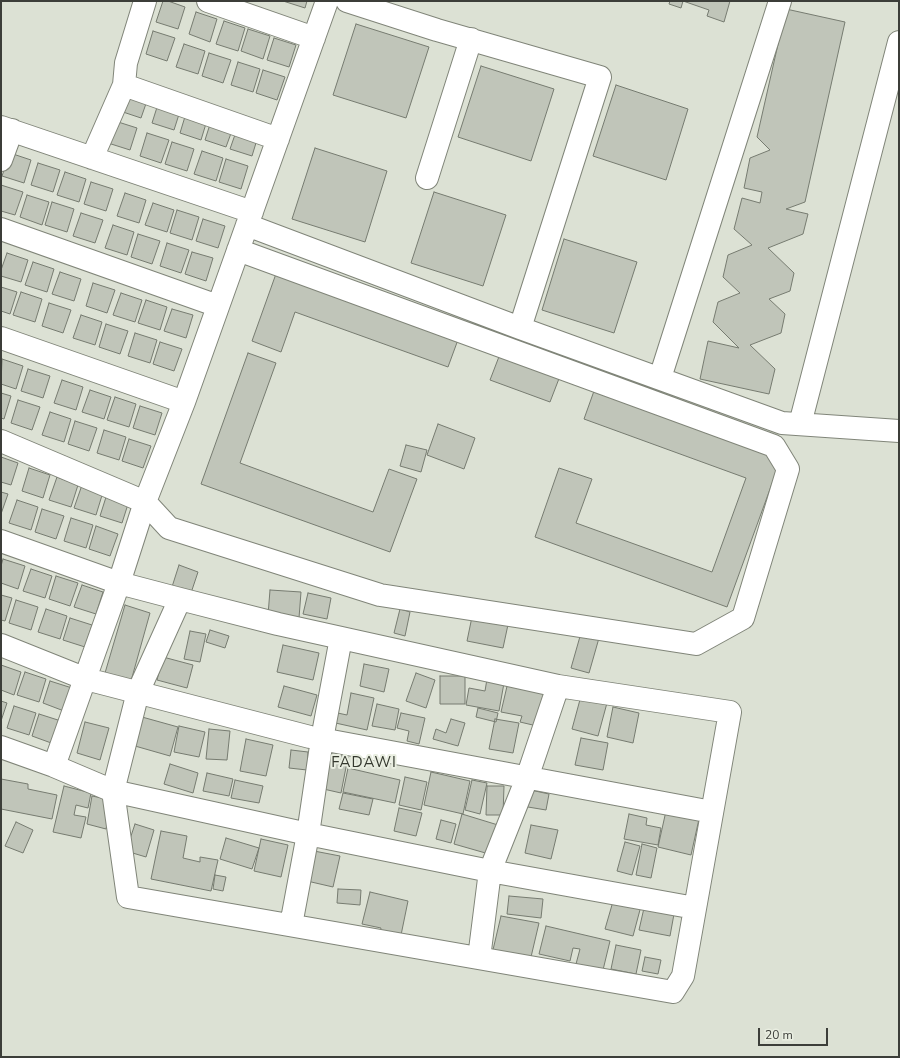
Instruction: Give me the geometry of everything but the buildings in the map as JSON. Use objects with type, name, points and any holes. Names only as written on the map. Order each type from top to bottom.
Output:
[{"type":"street","points":[[92,158],[124,85],[126,63],[145,1]]},
{"type":"street","points":[[208,1],[314,38]]},
{"type":"street","points":[[54,766],[86,679],[145,502],[184,402],[327,1]]},
{"type":"street","points":[[347,1],[437,30],[600,77],[520,328]]},
{"type":"street","points":[[660,378],[780,1]]},
{"type":"street","points":[[427,178],[471,39]]},
{"type":"street","points":[[800,424],[899,42]]},
{"type":"street","points":[[124,85],[278,139]]},
{"type":"street","points":[[1,160],[6,128],[92,158],[250,219],[520,328],[782,423],[899,431]]},
{"type":"street","points":[[1,229],[218,306]]},
{"type":"street","points":[[1,441],[145,502],[169,528],[380,595],[696,644],[743,618],[788,469],[774,446],[238,250]]},
{"type":"street","points":[[1,338],[184,402]]},
{"type":"street","points":[[1,541],[119,583],[341,638],[558,686],[730,712],[683,976],[672,992],[128,897],[113,791],[138,692],[180,599]]},
{"type":"street","points":[[291,925],[308,834],[322,739],[341,638]]},
{"type":"street","points":[[1,645],[86,679],[322,739],[712,812]]},
{"type":"street","points":[[479,958],[490,871],[527,778],[558,686]]},
{"type":"street","points":[[1,747],[54,766],[113,791],[308,834],[490,871],[695,908]]},
{"type":"district","name":"FADAWI","points":[[364,763]]}]
